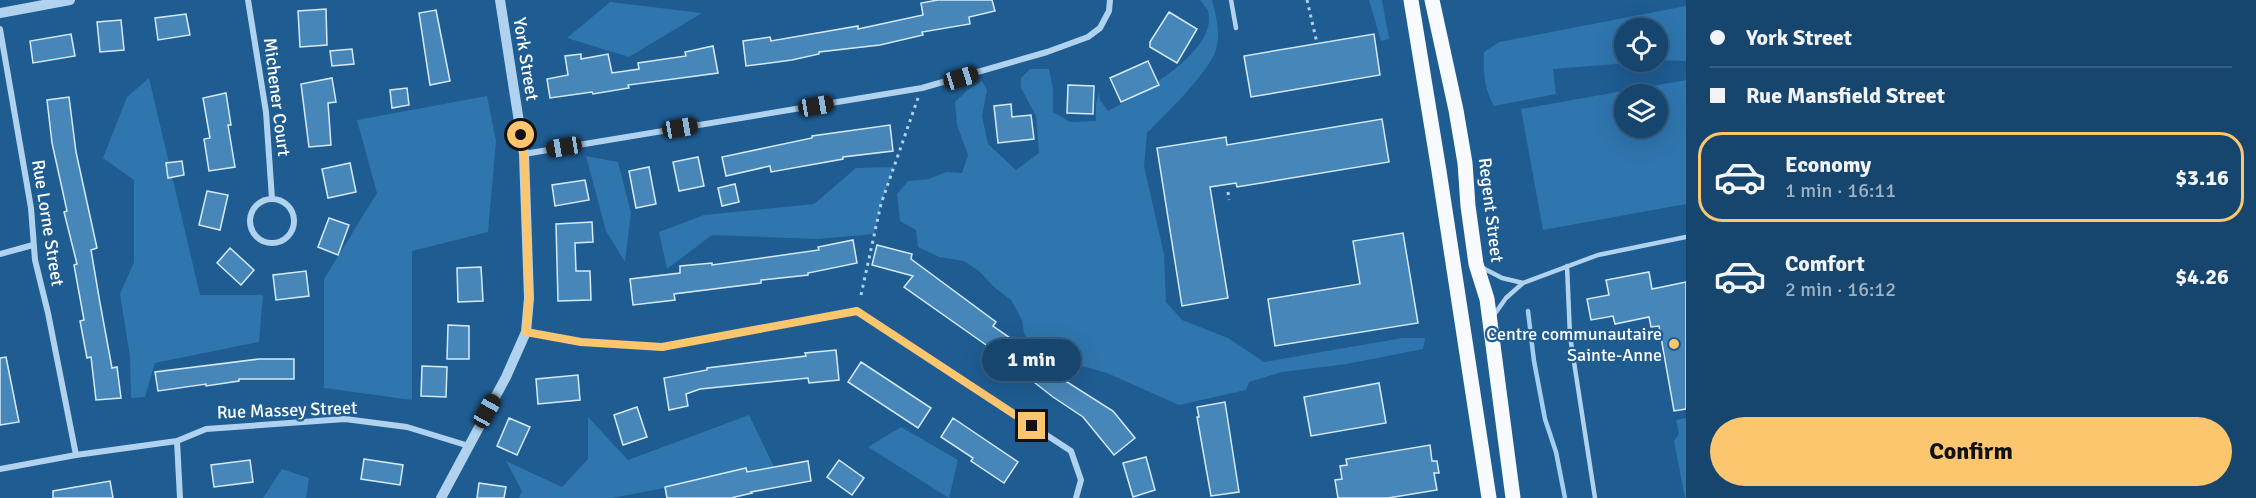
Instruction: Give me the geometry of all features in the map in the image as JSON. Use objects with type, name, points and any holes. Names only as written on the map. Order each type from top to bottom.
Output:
[{"type":"main road","points":[[1411,0],[1489,498]]},
{"type":"main road","name":"Regent Street","points":[[1432,0],[1465,163],[1476,264],[1491,321],[1513,498]]},
{"type":"main road","points":[[1439,171],[1447,174],[1458,185],[1468,206]]},
{"type":"main road","points":[[1479,427],[1494,437],[1501,448],[1509,476]]},
{"type":"street","points":[[0,13],[70,0]]},
{"type":"street","name":"Michener Court","points":[[248,0],[263,93],[272,199]]},
{"type":"street","name":"York Street","points":[[441,498],[506,377],[526,332],[529,298],[524,154],[500,0]]},
{"type":"street","points":[[524,154],[922,88],[1047,52],[1088,37],[1100,28],[1109,11],[1110,0]]},
{"type":"street","name":"Rue Lorne Street","points":[[0,29],[29,197],[33,245],[76,455]]},
{"type":"street","points":[[272,199],[283,201],[288,205],[295,220],[288,237],[272,243],[256,236],[250,222],[251,214],[258,204],[272,199]]},
{"type":"street","points":[[0,254],[33,245]]},
{"type":"street","points":[[526,332],[581,342],[662,347],[857,311],[1071,452],[1081,480],[1076,498]]},
{"type":"street","name":"Rue Massey Street","points":[[0,469],[76,455],[177,441],[206,429],[345,419],[407,427],[469,446]]},
{"type":"street","points":[[177,441],[180,498]]},
{"type":"lane","points":[[1231,0],[1236,28]]},
{"type":"lane","points":[[1491,321],[1506,298],[1523,283],[1598,255],[1686,237]]},
{"type":"lane","points":[[1476,264],[1502,278],[1523,283]]},
{"type":"lane","points":[[1567,266],[1570,336],[1595,498]]},
{"type":"path","points":[[1307,0],[1317,44]]},
{"type":"path","points":[[861,295],[881,204],[922,88]]},
{"type":"path","points":[[1228,192],[1229,200]]},
{"type":"shaded area","points":[[1200,0],[1212,0],[1215,11],[1218,35],[1214,56],[1187,92],[1147,133],[1144,166],[1164,254],[1166,302],[1182,320],[1228,338],[1264,362],[1402,338],[1425,338],[1423,349],[1347,364],[1282,372],[1249,382],[1246,390],[1179,405],[1107,373],[1079,365],[1054,349],[1030,344],[1024,333],[1022,320],[1011,300],[979,271],[964,261],[939,257],[918,247],[916,230],[900,221],[897,194],[908,181],[929,179],[946,172],[962,173],[968,155],[957,125],[955,102],[969,89],[982,81],[987,90],[982,116],[988,144],[1016,170],[1039,153],[1036,116],[1021,88],[1021,78],[1030,69],[1049,69],[1053,89],[1053,112],[1070,122],[1096,121],[1099,92],[1100,100],[1108,111],[1155,83],[1189,56],[1201,42],[1208,26],[1208,11]]},
{"type":"shaded area","points":[[1369,0],[1382,0],[1389,39],[1381,41]]},
{"type":"shaded area","points":[[610,2],[702,13],[629,57],[567,38]]},
{"type":"shaded area","points":[[1686,6],[1686,61],[1668,60],[1668,18],[1624,18]]},
{"type":"shaded area","points":[[1614,20],[1614,64],[1553,69],[1556,94],[1494,106],[1485,80],[1484,52],[1499,42]]},
{"type":"shaded area","points":[[149,78],[200,295],[263,295],[259,342],[155,363],[145,397],[131,398],[130,357],[120,294],[134,262],[134,180],[103,158],[127,97]]},
{"type":"shaded area","points":[[1686,80],[1686,204],[1543,230],[1521,109],[1614,93],[1614,138],[1668,138],[1668,84],[1663,84]]},
{"type":"shaded area","points":[[487,96],[496,141],[488,232],[412,251],[412,400],[324,388],[324,279],[377,193],[357,120]]},
{"type":"shaded area","points":[[586,156],[618,162],[631,213],[625,262],[606,231]]},
{"type":"shaded area","points":[[894,167],[881,204],[874,234],[818,239],[712,235],[667,269],[659,232],[704,215],[814,204],[856,168]]},
{"type":"shaded area","points":[[749,415],[774,467],[612,498],[519,498],[522,491],[506,461],[562,487],[588,459],[588,417],[628,460]]},
{"type":"shaded area","points":[[1686,418],[1685,498],[1674,441],[1679,434],[1676,420]]},
{"type":"shaded area","points":[[901,427],[958,460],[949,498],[868,447]]},
{"type":"shaded area","points":[[282,469],[309,478],[306,498],[263,498]]},
{"type":"building","points":[[938,0],[992,0],[995,11],[969,17],[970,24],[922,32],[923,35],[880,45],[819,52],[819,54],[792,60],[746,66],[743,41],[770,37],[771,41],[858,26],[858,29],[923,15],[921,3]]},
{"type":"building","points":[[326,9],[327,45],[300,47],[298,11]]},
{"type":"building","points":[[436,10],[450,81],[430,85],[419,13]]},
{"type":"building","points":[[1169,12],[1197,29],[1177,63],[1150,47],[1150,42]]},
{"type":"building","points":[[186,14],[190,35],[158,40],[155,18]]},
{"type":"building","points":[[121,20],[124,50],[100,52],[97,22]]},
{"type":"building","points":[[71,34],[75,56],[33,63],[30,41]]},
{"type":"building","points":[[1374,34],[1380,75],[1251,97],[1244,56]]},
{"type":"building","points":[[713,46],[718,73],[628,85],[629,88],[593,94],[592,92],[550,98],[547,79],[568,75],[565,56],[581,54],[581,59],[608,54],[612,73],[639,69],[638,63],[686,56],[685,52]]},
{"type":"building","points":[[352,49],[354,64],[332,66],[330,51]]},
{"type":"building","points":[[1148,61],[1159,85],[1121,102],[1110,78]]},
{"type":"building","points":[[332,78],[336,102],[328,103],[331,145],[309,147],[301,84]]},
{"type":"building","points":[[1068,85],[1094,86],[1093,114],[1067,113]]},
{"type":"building","points":[[407,88],[409,105],[392,108],[390,90]]},
{"type":"building","points":[[226,93],[231,125],[228,125],[235,167],[209,171],[204,139],[210,138],[203,98]]},
{"type":"building","points":[[69,97],[76,152],[97,248],[91,250],[100,303],[112,368],[117,367],[121,398],[96,400],[91,357],[87,358],[80,321],[84,320],[74,265],[77,264],[64,212],[67,211],[52,143],[47,100]]},
{"type":"building","points":[[1011,104],[1012,117],[1031,115],[1034,139],[998,143],[994,106]]},
{"type":"building","points":[[1382,119],[1389,162],[1237,187],[1236,183],[1210,187],[1228,298],[1182,306],[1157,148],[1226,137],[1227,145]]},
{"type":"building","points":[[890,125],[893,151],[843,157],[843,159],[771,172],[770,166],[726,176],[722,157],[812,138],[812,136]]},
{"type":"building","points":[[698,157],[704,186],[679,191],[673,162]]},
{"type":"building","points":[[182,161],[184,175],[168,178],[166,163]]},
{"type":"building","points":[[350,163],[356,192],[328,198],[322,169]]},
{"type":"building","points":[[649,167],[656,204],[636,208],[629,171]]},
{"type":"building","points":[[585,180],[589,200],[555,206],[552,185]]},
{"type":"building","points":[[735,184],[739,202],[722,206],[718,188]]},
{"type":"building","points":[[207,191],[228,195],[220,230],[199,225]]},
{"type":"building","points":[[329,218],[349,225],[338,255],[318,247]]},
{"type":"building","points":[[592,222],[593,242],[575,243],[576,271],[590,271],[591,300],[558,301],[556,224]]},
{"type":"building","points":[[1403,233],[1418,323],[1275,346],[1268,299],[1360,284],[1353,241]]},
{"type":"building","points":[[853,240],[857,263],[808,273],[808,275],[761,280],[761,283],[674,294],[675,300],[633,305],[630,279],[680,273],[680,266],[712,263],[712,265],[819,250],[818,247]]},
{"type":"building","points":[[877,245],[912,254],[911,259],[996,322],[993,326],[1023,347],[1022,349],[1057,373],[1056,375],[1113,411],[1135,438],[1114,455],[1083,417],[904,287],[913,276],[872,265]]},
{"type":"building","points":[[230,248],[254,270],[241,285],[217,263]]},
{"type":"building","points":[[481,267],[483,301],[458,302],[457,268]]},
{"type":"building","points":[[306,271],[309,296],[276,300],[273,275]]},
{"type":"building","name":"Centre communautaire Sainte-Anne","points":[[1649,272],[1652,289],[1686,282],[1686,409],[1674,411],[1659,326],[1651,327],[1649,317],[1615,324],[1613,316],[1591,320],[1587,299],[1609,295],[1606,280]]},
{"type":"building","points":[[448,325],[469,326],[469,359],[447,359]]},
{"type":"building","points":[[836,350],[839,380],[809,383],[808,378],[700,389],[686,394],[688,406],[669,410],[664,378],[707,370],[707,368]]},
{"type":"building","points":[[6,357],[19,422],[0,425],[0,358]]},
{"type":"building","points":[[259,359],[294,359],[294,379],[239,379],[239,381],[206,386],[206,384],[158,391],[155,372]]},
{"type":"building","points":[[861,362],[931,408],[918,428],[848,382]]},
{"type":"building","points":[[422,366],[447,367],[446,397],[421,396]]},
{"type":"building","points":[[578,375],[580,400],[538,404],[536,379]]},
{"type":"building","points":[[1379,383],[1386,423],[1311,436],[1304,397]]},
{"type":"building","points":[[1225,402],[1239,492],[1211,496],[1197,407]]},
{"type":"building","points":[[637,407],[647,437],[623,445],[614,415]]},
{"type":"building","points":[[509,418],[530,427],[517,455],[497,446]]},
{"type":"building","points":[[953,418],[1018,462],[1004,483],[971,461],[973,458],[941,437]]},
{"type":"building","points":[[1430,445],[1432,461],[1437,461],[1439,473],[1434,473],[1437,490],[1388,498],[1338,498],[1335,480],[1342,479],[1340,466],[1347,465],[1346,459]]},
{"type":"building","points":[[1146,457],[1155,490],[1133,497],[1123,463]]},
{"type":"building","points":[[364,459],[403,465],[400,485],[361,479]]},
{"type":"building","points":[[250,460],[253,482],[214,487],[211,465]]},
{"type":"building","points":[[839,460],[864,478],[852,495],[827,477]]},
{"type":"building","points":[[808,461],[811,481],[731,498],[667,498],[665,487],[746,468],[747,472]]},
{"type":"building","points":[[110,481],[113,498],[53,498],[53,491]]},
{"type":"building","points":[[479,483],[506,487],[504,498],[477,498]]},
{"type":"waterway","points":[[1528,311],[1534,361],[1545,419],[1556,452],[1565,498]]},
{"type":"place","name":"Centre communautaire Sainte-Anne","points":[[1674,344]]},
{"type":"route","points":[[521,135],[524,154],[529,298],[526,332],[581,342],[662,347],[857,311],[1032,426]]}]
